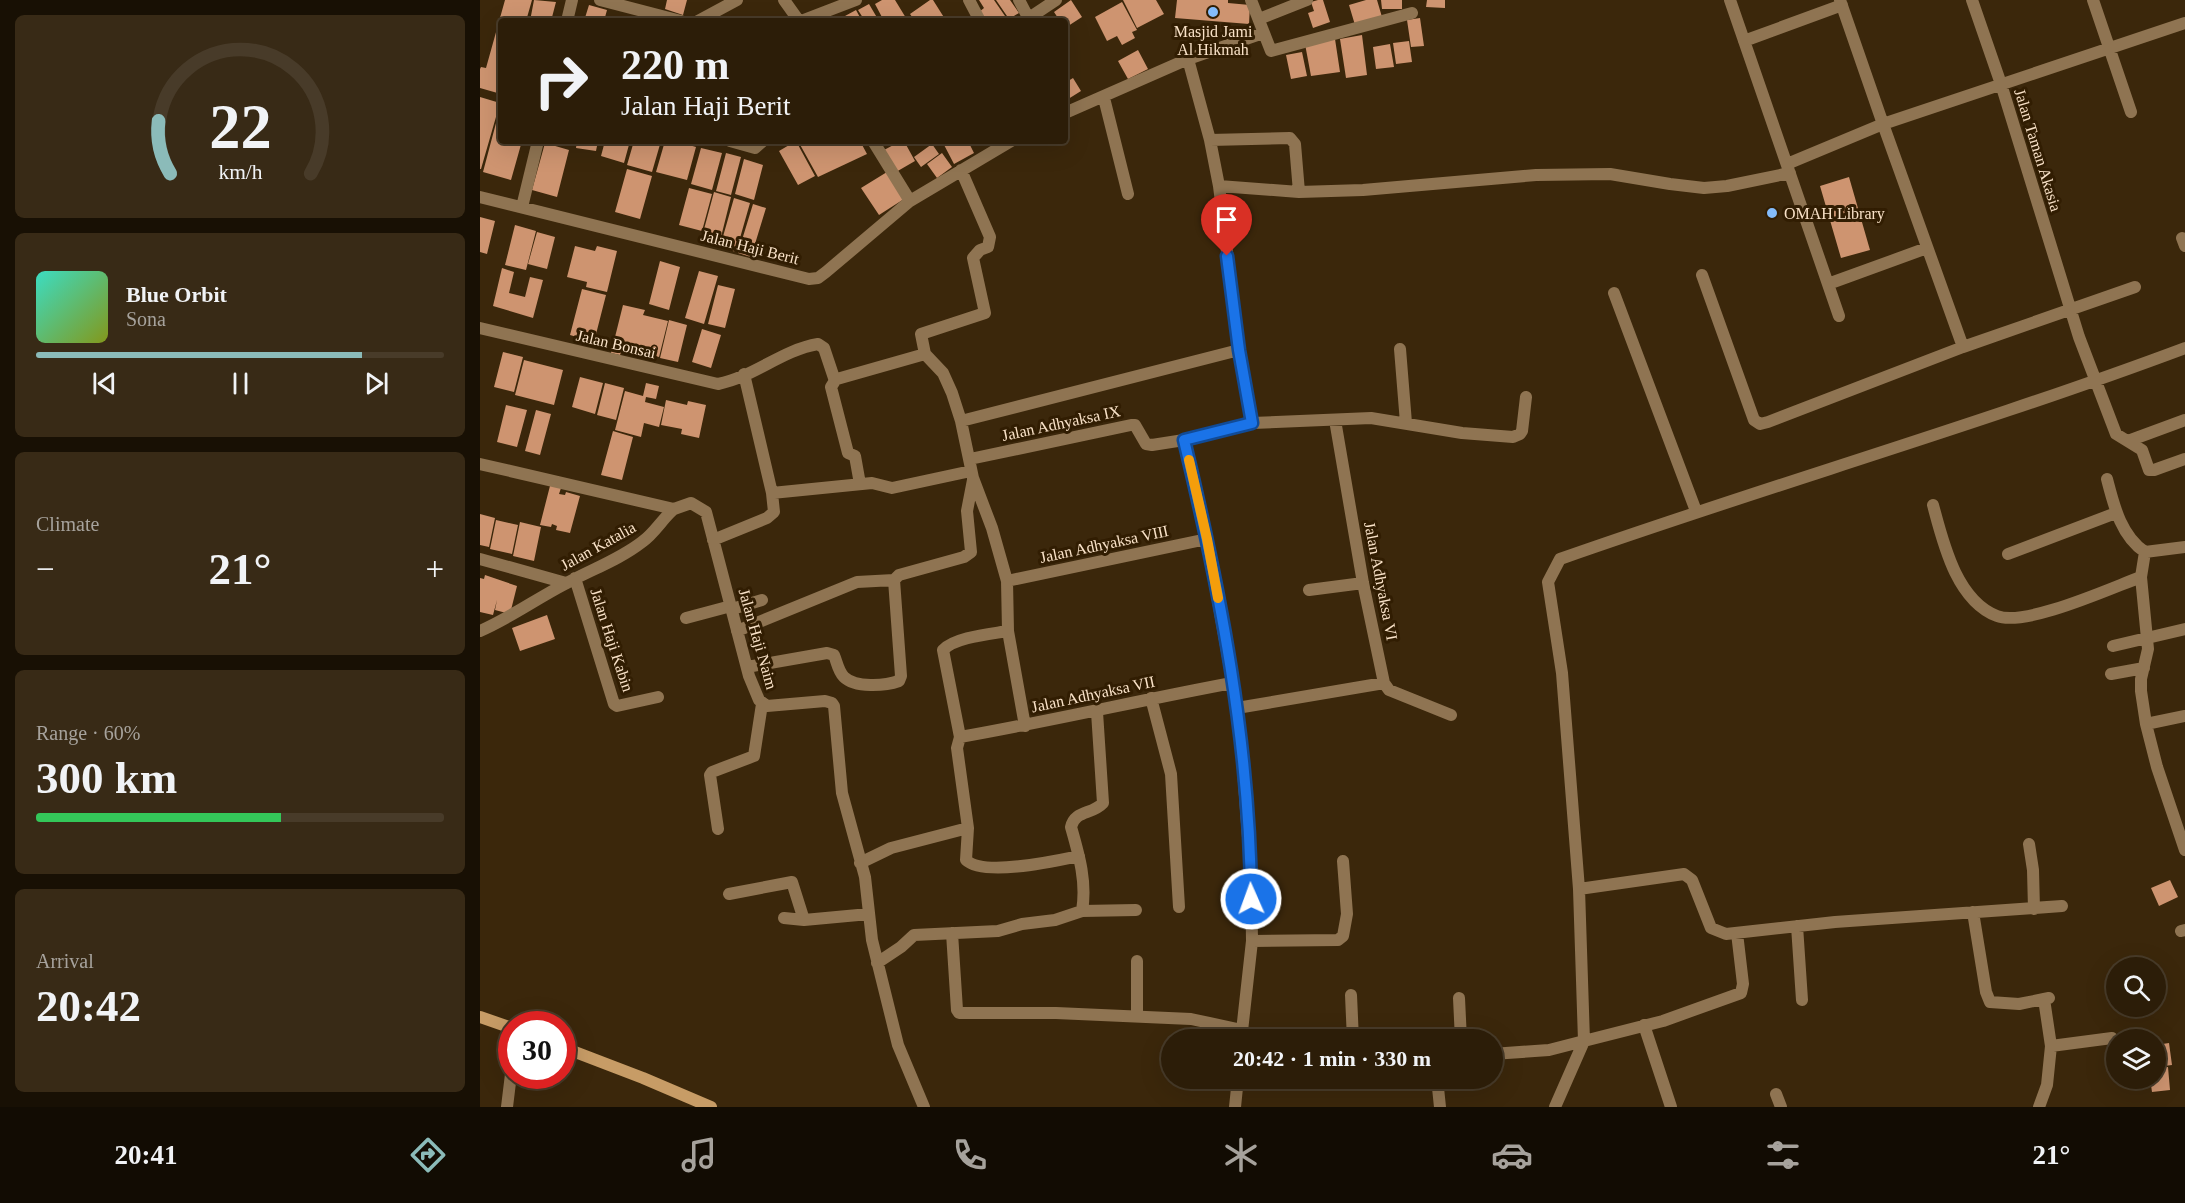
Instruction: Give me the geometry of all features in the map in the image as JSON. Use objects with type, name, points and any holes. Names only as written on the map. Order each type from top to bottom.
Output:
[{"type":"main road","points":[[480,1017],[498,1023]]},
{"type":"main road","points":[[576,1053],[692,1103],[711,1107]]},
{"type":"street","points":[[568,18],[572,0]]},
{"type":"street","points":[[600,0],[669,18]]},
{"type":"street","points":[[704,18],[737,0]]},
{"type":"street","points":[[784,0],[798,18]]},
{"type":"street","points":[[808,18],[856,0]]},
{"type":"street","points":[[969,0],[978,18]]},
{"type":"street","points":[[1019,0],[1029,18]]},
{"type":"street","points":[[1031,18],[1056,0]]},
{"type":"street","points":[[1251,0],[1272,51],[1412,13]]},
{"type":"street","points":[[1259,19],[1307,0]]},
{"type":"street","points":[[1730,0],[1839,316]]},
{"type":"street","name":"Jalan Taman Akasia","points":[[1972,0],[2001,84],[2071,310],[2116,434],[2122,440],[2142,450],[2150,470],[2185,459]]},
{"type":"street","points":[[2093,0],[2131,112]]},
{"type":"street","points":[[1744,41],[1841,2],[1882,124],[1963,347]]},
{"type":"street","points":[[1219,186],[1299,192],[1374,189],[1546,174],[1610,174],[1704,188],[1726,186],[1788,169],[1882,124],[2185,23]]},
{"type":"street","points":[[1068,112],[1104,98],[1188,59],[1263,33]]},
{"type":"street","points":[[1188,59],[1210,140],[1219,186],[1239,350],[1252,423]]},
{"type":"street","points":[[1104,98],[1128,194]]},
{"type":"street","points":[[1210,140],[1290,138],[1295,144],[1299,192]]},
{"type":"street","points":[[522,207],[537,144]]},
{"type":"street","points":[[741,144],[755,148],[760,144]]},
{"type":"street","points":[[875,144],[910,201]]},
{"type":"street","name":"Jalan Haji Berit","points":[[480,197],[809,279],[818,278],[826,272],[910,201],[1006,144]]},
{"type":"street","points":[[961,170],[991,242],[973,258],[985,313],[921,334],[925,354],[943,373],[961,421],[971,469],[992,528],[1007,581],[1008,631],[1025,726]]},
{"type":"street","points":[[1828,284],[1927,248]]},
{"type":"street","points":[[1702,275],[1754,420],[1760,424],[1963,347],[2135,287]]},
{"type":"street","points":[[1614,293],[1696,511]]},
{"type":"street","name":"Jalan Bonsai","points":[[480,328],[712,383],[728,382],[799,348],[818,344],[824,348],[836,379]]},
{"type":"street","points":[[1555,1107],[1584,1041],[1579,890],[1562,674],[1548,582],[1560,559],[1696,511],[2096,382],[2185,348]]},
{"type":"street","points":[[1400,349],[1406,423]]},
{"type":"street","points":[[961,421],[1239,350]]},
{"type":"street","points":[[860,484],[855,456],[848,453],[831,387],[836,379],[925,354]]},
{"type":"street","points":[[713,540],[767,518],[774,512],[772,493],[744,374]]},
{"type":"street","points":[[1243,1029],[1252,941],[1251,878],[1238,708],[1207,539],[1184,440],[1252,423],[1371,418],[1462,433],[1517,436],[1522,431],[1526,397]]},
{"type":"street","name":"Jalan Adhyaksa VI","points":[[1335,420],[1363,583],[1384,683]]},
{"type":"street","points":[[2128,441],[2185,420]]},
{"type":"street","name":"Jalan Adhyaksa IX","points":[[971,469],[1131,425],[1139,429],[1146,444],[1184,440]]},
{"type":"street","name":"Jalan Haji Naim","points":[[480,464],[674,509],[691,503],[706,512],[747,667],[762,704],[766,706],[825,701],[834,706],[842,793],[865,877],[877,963],[898,1045],[924,1107]]},
{"type":"street","points":[[772,493],[872,483],[892,488],[971,469]]},
{"type":"street","points":[[747,667],[827,653],[834,655],[841,673],[851,681],[873,686],[898,681],[901,676],[894,580],[899,575],[964,557],[971,552],[967,511],[971,469]]},
{"type":"street","points":[[2107,479],[2116,513],[2134,544],[2145,552],[2185,547]]},
{"type":"street","points":[[1933,505],[1956,575],[1971,596],[1998,616],[2011,618],[2059,608],[2141,577]]},
{"type":"street","name":"Jalan Katalia","points":[[480,631],[510,617],[531,602],[640,544],[674,509]]},
{"type":"street","points":[[2008,554],[2116,513]]},
{"type":"street","name":"Jalan Adhyaksa VIII","points":[[1007,581],[1207,539]]},
{"type":"street","points":[[2145,552],[2141,577],[2148,657],[2141,691],[2146,724],[2157,767],[2185,850]]},
{"type":"street","points":[[480,559],[570,581]]},
{"type":"street","points":[[737,631],[857,582],[894,580]]},
{"type":"street","name":"Jalan Haji Kabin","points":[[570,581],[614,704],[618,706],[658,697]]},
{"type":"street","points":[[1309,590],[1363,583]]},
{"type":"street","points":[[686,618],[762,600]]},
{"type":"street","points":[[2113,646],[2185,629]]},
{"type":"street","points":[[1008,631],[964,639],[943,650],[960,737],[957,748],[968,828],[967,862],[990,869],[1040,864],[1079,856]]},
{"type":"street","points":[[2110,674],[2144,668]]},
{"type":"street","name":"Jalan Adhyaksa VII","points":[[960,737],[1096,712],[1151,698],[1232,683]]},
{"type":"street","points":[[1238,708],[1384,683],[1389,690],[1451,715]]},
{"type":"street","points":[[1151,698],[1171,774],[1179,907]]},
{"type":"street","points":[[718,830],[710,775],[712,772],[754,756],[762,704]]},
{"type":"street","points":[[1082,911],[1084,898],[1079,856],[1071,827],[1072,821],[1083,813],[1095,811],[1103,803],[1096,712]]},
{"type":"street","points":[[2146,724],[2185,716]]},
{"type":"street","points":[[860,863],[891,848],[968,828]]},
{"type":"street","points":[[2029,844],[2033,870],[2034,909]]},
{"type":"street","points":[[1252,941],[1338,940],[1343,936],[1347,914],[1343,861]]},
{"type":"street","points":[[1579,890],[1684,874],[1692,880],[1711,928],[1726,934],[1797,926],[2062,906]]},
{"type":"street","points":[[729,894],[792,882],[804,920]]},
{"type":"street","points":[[877,963],[914,935],[998,931],[1022,924],[1055,920],[1082,911],[1136,910]]},
{"type":"street","points":[[1973,912],[1986,992],[1990,1002],[2019,1004],[2047,999],[2051,1046],[2047,1085],[2039,1107]]},
{"type":"street","points":[[784,918],[804,920],[869,914]]},
{"type":"street","points":[[1797,926],[1802,1000]]},
{"type":"street","points":[[952,933],[959,1013],[1191,1019],[1223,1029]]},
{"type":"street","points":[[1503,1053],[1549,1050],[1609,1036],[1664,1021],[1741,993],[1743,984],[1737,933]]},
{"type":"street","points":[[1137,961],[1137,1017]]},
{"type":"street","points":[[1351,995],[1353,1029]]},
{"type":"street","points":[[1458,998],[1460,1029]]},
{"type":"street","points":[[1644,1025],[1671,1107]]},
{"type":"street","points":[[2051,1046],[2106,1039]]},
{"type":"street","points":[[507,1107],[509,1089]]},
{"type":"street","points":[[1234,1107],[1236,1089]]},
{"type":"street","points":[[1438,1089],[1440,1107]]},
{"type":"street","points":[[1776,1094],[1781,1107]]},
{"type":"building","points":[[505,0],[532,0],[527,18],[500,18]]},
{"type":"building","points":[[534,0],[556,2],[552,18],[531,18]]},
{"type":"building","points":[[667,0],[687,0],[683,15],[665,9]]},
{"type":"building","points":[[882,0],[895,0],[906,18],[882,18],[875,4]]},
{"type":"building","points":[[933,0],[944,18],[913,18],[910,14]]},
{"type":"building","points":[[979,0],[994,0],[1005,16],[984,18],[979,12],[984,8]]},
{"type":"building","points":[[996,0],[1010,0],[1019,13],[1008,18]]},
{"type":"building","points":[[1071,0],[1082,17],[1068,26],[1068,18],[1058,18],[1054,12]]},
{"type":"building","points":[[1123,0],[1156,0],[1164,14],[1137,28]]},
{"type":"building","name":"Masjid Jami Al Hikmah","points":[[1177,0],[1228,0],[1228,3],[1250,5],[1249,24],[1175,18]]},
{"type":"building","points":[[1323,0],[1330,22],[1313,28],[1308,13],[1314,11],[1311,2]]},
{"type":"building","points":[[1366,0],[1377,0],[1382,17],[1355,25],[1349,5]]},
{"type":"building","points":[[1381,0],[1402,0],[1402,9],[1382,9]]},
{"type":"building","points":[[1427,0],[1445,0],[1445,8],[1426,7]]},
{"type":"building","points":[[1122,2],[1137,30],[1132,32],[1135,38],[1122,45],[1117,36],[1107,41],[1095,17]]},
{"type":"building","points":[[869,4],[877,18],[863,18],[858,10]]},
{"type":"building","points":[[589,5],[607,10],[605,18],[585,18]]},
{"type":"building","points":[[856,10],[860,18],[846,18],[845,16]]},
{"type":"building","points":[[1420,18],[1424,46],[1411,47],[1407,20]]},
{"type":"building","points":[[498,25],[498,93],[480,88],[480,69],[481,67],[486,68]]},
{"type":"building","points":[[1362,35],[1367,75],[1346,78],[1340,39]]},
{"type":"building","points":[[1335,39],[1340,72],[1311,76],[1305,44]]},
{"type":"building","points":[[1409,41],[1412,62],[1396,64],[1393,43]]},
{"type":"building","points":[[1390,44],[1394,67],[1376,69],[1373,47]]},
{"type":"building","points":[[1138,50],[1148,69],[1128,79],[1118,61]]},
{"type":"building","points":[[1302,52],[1307,76],[1291,79],[1286,55]]},
{"type":"building","points":[[1073,78],[1081,91],[1068,99],[1068,81]]},
{"type":"building","points":[[480,97],[498,102],[498,110],[480,169]]},
{"type":"building","points":[[498,116],[498,144],[521,144],[511,180],[483,172]]},
{"type":"building","points":[[545,144],[569,150],[557,197],[532,190]]},
{"type":"building","points":[[577,144],[597,144],[596,151],[576,148]]},
{"type":"building","points":[[604,144],[629,144],[624,163],[601,156]]},
{"type":"building","points":[[633,144],[660,144],[652,172],[627,165]]},
{"type":"building","points":[[664,144],[686,144],[696,147],[687,180],[656,172]]},
{"type":"building","points":[[791,144],[798,144],[815,176],[798,185],[779,151]]},
{"type":"building","points":[[800,144],[862,144],[867,154],[818,177]]},
{"type":"building","points":[[895,144],[906,144],[915,161],[896,172],[884,150]]},
{"type":"building","points":[[932,144],[939,154],[921,167],[914,157]]},
{"type":"building","points":[[944,144],[970,144],[974,153],[954,164]]},
{"type":"building","points":[[701,148],[722,153],[712,190],[691,184]]},
{"type":"building","points":[[726,153],[741,157],[731,195],[716,191]]},
{"type":"building","points":[[942,153],[952,167],[937,178],[927,164]]},
{"type":"building","points":[[744,159],[763,165],[754,200],[735,194]]},
{"type":"building","points":[[627,169],[652,176],[640,219],[615,212]]},
{"type":"building","points":[[887,172],[904,199],[879,215],[861,188]]},
{"type":"building","points":[[1849,177],[1870,250],[1841,258],[1820,186]]},
{"type":"building","points":[[689,188],[712,194],[702,231],[679,225]]},
{"type":"building","points":[[714,192],[731,197],[721,237],[703,233]]},
{"type":"building","points":[[734,198],[750,203],[736,252],[720,247]]},
{"type":"building","points":[[753,204],[766,208],[751,257],[738,253]]},
{"type":"building","points":[[480,217],[495,221],[487,254],[480,252]]},
{"type":"building","points":[[515,225],[536,231],[526,270],[505,265]]},
{"type":"building","points":[[537,232],[555,237],[547,269],[528,264]]},
{"type":"building","points":[[575,246],[595,251],[597,246],[617,251],[607,292],[586,287],[587,282],[567,277]]},
{"type":"building","points":[[660,261],[680,267],[669,310],[649,304]]},
{"type":"building","points":[[502,268],[514,272],[509,293],[525,297],[530,277],[543,280],[533,318],[493,306]]},
{"type":"building","points":[[699,271],[718,276],[704,324],[685,318]]},
{"type":"building","points":[[718,285],[735,289],[725,328],[708,324]]},
{"type":"building","points":[[582,289],[606,295],[594,342],[570,335]]},
{"type":"building","points":[[623,305],[645,310],[643,315],[668,321],[659,357],[635,350],[636,342],[635,349],[623,346],[620,355],[611,353]]},
{"type":"building","points":[[669,320],[687,325],[678,362],[660,358]]},
{"type":"building","points":[[702,329],[721,335],[711,368],[692,362]]},
{"type":"building","points":[[503,352],[523,357],[514,392],[494,387]]},
{"type":"building","points":[[524,360],[563,370],[554,405],[515,395]]},
{"type":"building","points":[[580,377],[603,383],[595,414],[572,407]]},
{"type":"building","points":[[605,383],[624,388],[616,420],[597,415]]},
{"type":"building","points":[[646,383],[659,386],[656,399],[646,397],[645,402],[664,407],[659,427],[644,423],[641,437],[615,430],[625,391],[643,396]]},
{"type":"building","points":[[666,400],[687,405],[688,401],[706,405],[699,438],[681,434],[682,429],[661,425]]},
{"type":"building","points":[[506,405],[527,410],[517,447],[497,442]]},
{"type":"building","points":[[536,410],[551,414],[540,455],[525,451]]},
{"type":"building","points":[[613,431],[633,437],[622,480],[601,475]]},
{"type":"building","points":[[551,482],[562,485],[559,494],[565,495],[566,492],[580,496],[570,533],[556,530],[557,526],[552,524],[551,527],[540,525]]},
{"type":"building","points":[[480,514],[495,518],[489,547],[480,545]]},
{"type":"building","points":[[496,520],[518,525],[512,554],[490,549]]},
{"type":"building","points":[[520,522],[541,527],[534,561],[513,556]]},
{"type":"building","points":[[485,575],[517,586],[510,614],[495,610],[497,600],[493,615],[480,612],[480,578],[484,579]]},
{"type":"building","points":[[547,615],[555,639],[520,651],[512,628]]},
{"type":"building","points":[[2170,880],[2178,897],[2159,906],[2151,888]]},
{"type":"building","points":[[2166,1043],[2169,1043],[2172,1065],[2166,1066]]},
{"type":"building","points":[[2166,1067],[2168,1067],[2170,1090],[2152,1092],[2152,1089],[2166,1089]]},
{"type":"slow traffic","points":[[1189,460],[1218,598]]},
{"type":"place","name":"Masjid Jami Al Hikmah","points":[[1213,12]]},
{"type":"place","name":"OMAH Library","points":[[1772,213]]},
{"type":"route","points":[[1227,256],[1239,350],[1252,423],[1184,440],[1207,539],[1238,708],[1251,899]]}]
